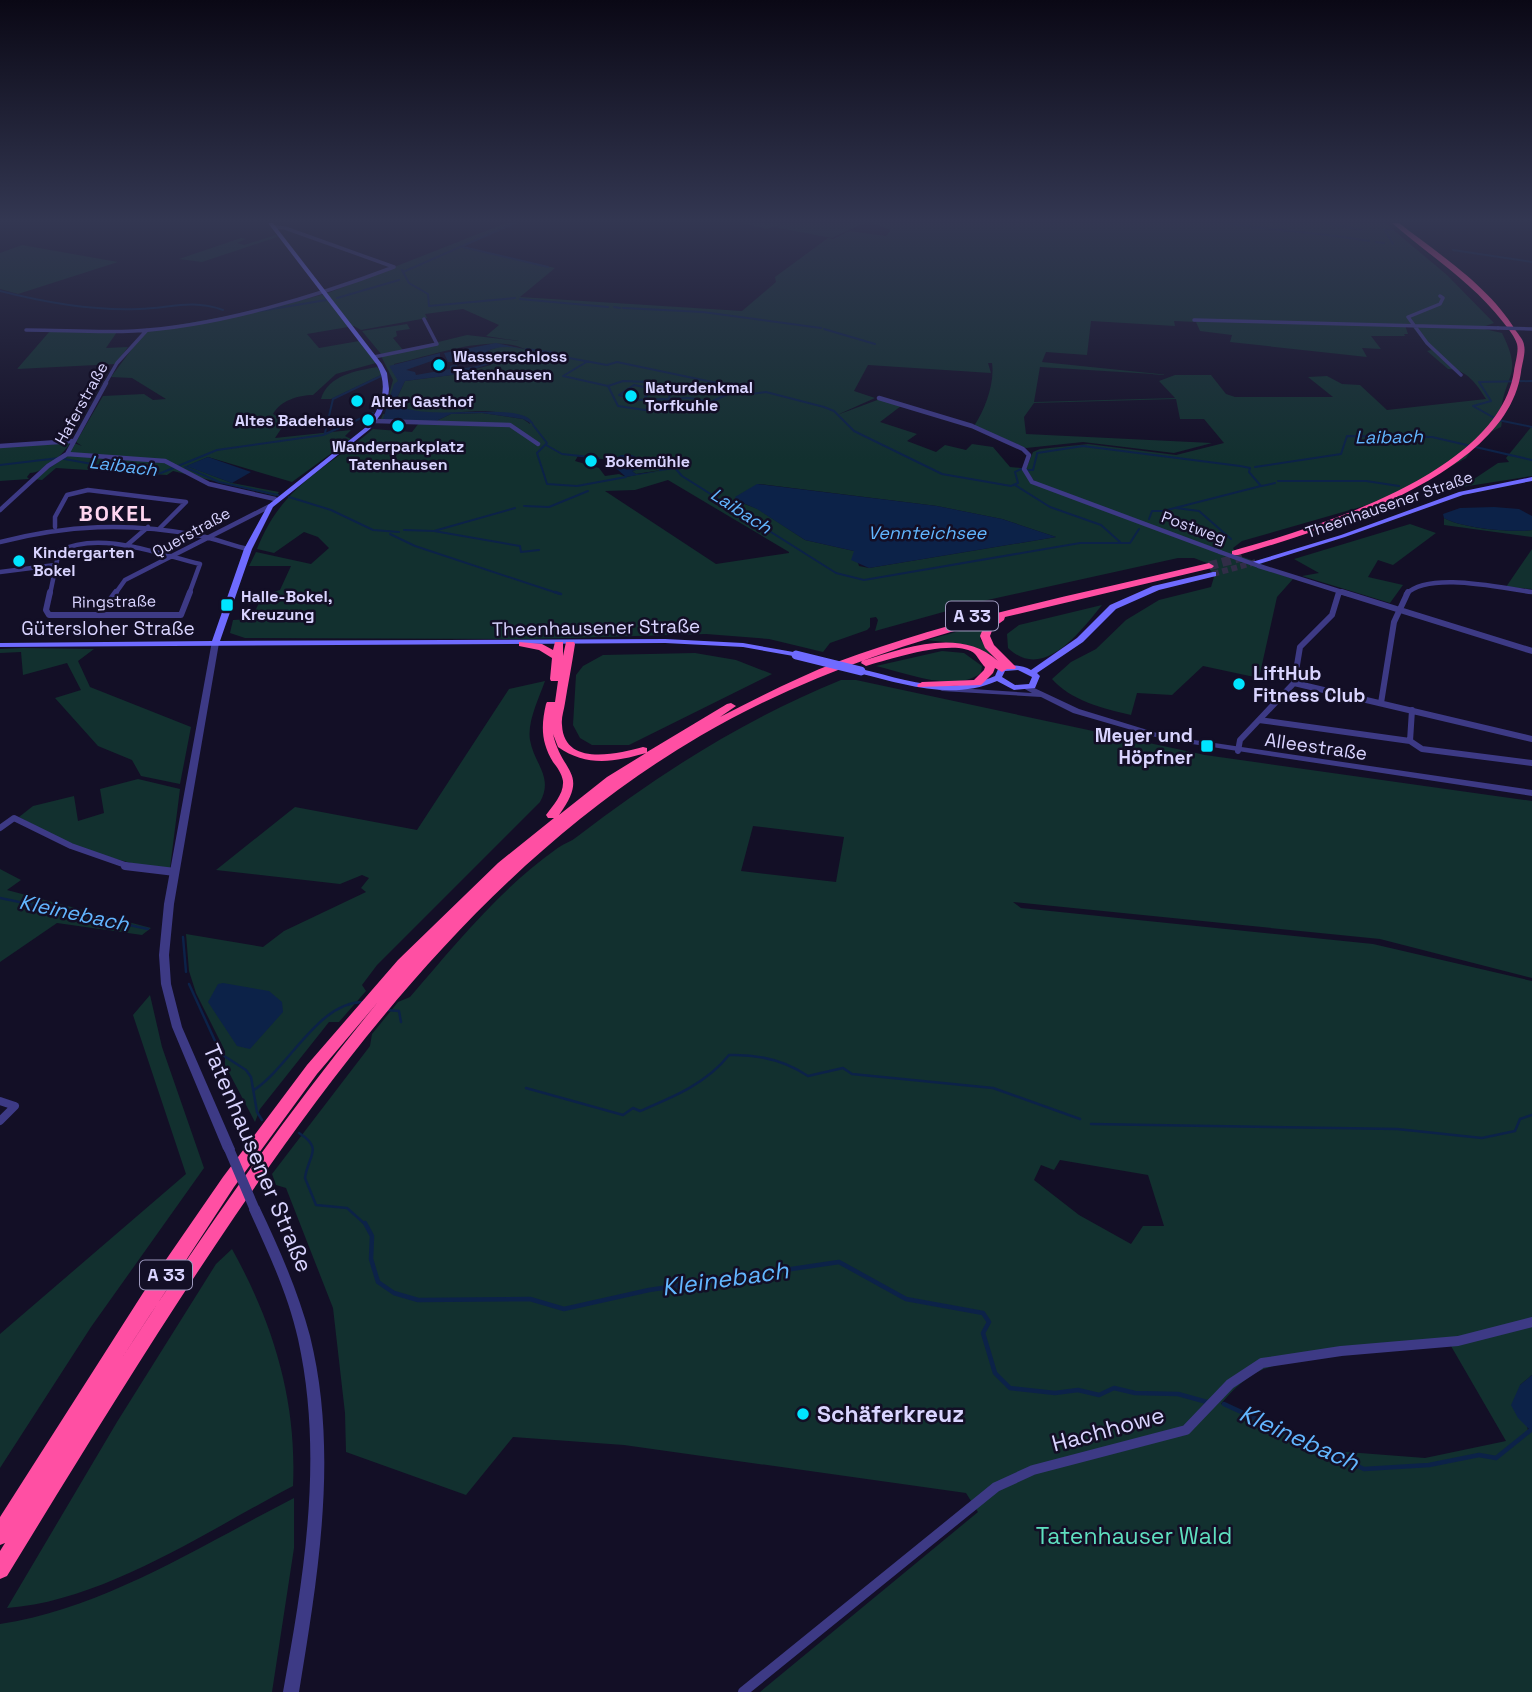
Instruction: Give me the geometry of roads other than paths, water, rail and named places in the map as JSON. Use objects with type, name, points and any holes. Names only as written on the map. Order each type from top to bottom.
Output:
[{"type":"highway","points":[[1486,302],[1504,319],[1521,346],[1527,365]]},
{"type":"highway","points":[[1494,302],[1503,309],[1529,346]]},
{"type":"highway","points":[[1239,555],[1385,513],[1450,485]]},
{"type":"highway","points":[[1239,555],[1355,517],[1432,487]]},
{"type":"highway","name":"A 33","points":[[383,994],[471,907],[567,822],[678,745],[792,685],[907,641],[1018,611],[1208,567]]},
{"type":"highway","name":"A 33","points":[[0,1535],[176,1259],[249,1155],[468,894],[536,834],[660,745],[745,698],[794,676],[893,639],[998,609],[1208,567]]},
{"type":"highway","points":[[1004,674],[985,636],[993,623],[1018,611]]},
{"type":"highway","points":[[523,644],[542,647],[558,657]]},
{"type":"highway","points":[[564,644],[556,725],[562,745],[576,754],[598,759],[625,756],[660,745]]},
{"type":"highway","points":[[536,834],[563,803],[568,792],[566,771],[548,736],[558,657],[564,644]]},
{"type":"highway","points":[[792,685],[919,648],[947,645],[976,650],[1004,674]]},
{"type":"highway","points":[[922,685],[977,683],[988,674],[990,666],[984,658],[947,645]]},
{"type":"highway","name":"A 33","points":[[0,1569],[127,1364],[354,1029]]},
{"type":"main road","points":[[215,643],[248,549],[273,502],[375,421],[388,382],[374,357],[332,302]]},
{"type":"main road","name":"Theenhausener Straße","points":[[1258,564],[1461,494],[1532,479]]},
{"type":"main road","points":[[1004,674],[1029,670],[1060,654],[1080,640],[1113,607],[1208,567]]},
{"type":"main road","name":"Theenhausener Straße","points":[[215,643],[701,642],[743,645],[796,655],[942,689],[971,688],[1004,674]]},
{"type":"main road","name":"Gütersloher Straße","points":[[0,645],[215,643]]},
{"type":"main road","points":[[1004,674],[1031,685],[1029,670]]},
{"type":"street","points":[[26,330],[135,331],[243,313],[288,302]]},
{"type":"street","points":[[1441,302],[1408,317],[1444,360],[1461,375]]},
{"type":"street","points":[[374,357],[437,344],[424,320]]},
{"type":"street","points":[[1195,320],[1532,329]]},
{"type":"street","name":"Haferstraße","points":[[2,506],[48,466],[64,457],[103,394],[117,363],[148,329]]},
{"type":"street","points":[[135,331],[141,335]]},
{"type":"street","name":"Postweg","points":[[880,398],[972,426],[1024,449],[1029,457],[1024,469],[1032,482],[1220,552],[1339,592],[1532,651]]},
{"type":"street","points":[[375,421],[510,425],[538,444]]},
{"type":"street","points":[[0,446],[73,441]]},
{"type":"street","points":[[64,457],[156,459],[209,484],[273,502]]},
{"type":"street","points":[[55,527],[55,517],[67,495],[88,490],[186,502],[160,528]]},
{"type":"street","name":"Querstraße","points":[[99,615],[125,580],[273,502]]},
{"type":"street","points":[[0,542],[55,527],[88,523],[160,528],[248,549]]},
{"type":"street","points":[[126,546],[148,527]]},
{"type":"street","name":"Ringstraße","points":[[93,544],[126,546],[201,566],[181,615],[53,616],[47,613],[55,565],[62,548],[93,544]]},
{"type":"street","points":[[0,572],[55,565]]},
{"type":"street","points":[[1381,703],[1397,610],[1409,590],[1422,584],[1532,592]]},
{"type":"street","points":[[1238,751],[1240,740],[1294,683],[1300,647],[1332,615],[1339,592]]},
{"type":"street","name":"Tatenhausener Straße","points":[[215,643],[165,930],[166,985],[177,1027],[286,1278],[305,1340],[315,1401],[316,1486],[308,1590],[291,1692]]},
{"type":"street","points":[[1294,683],[1532,739]]},
{"type":"street","name":"Alleestraße","points":[[1031,685],[1076,710],[1146,734],[1238,751],[1532,793]]},
{"type":"street","name":"Alleestraße","points":[[1031,685],[1099,719]]},
{"type":"street","points":[[942,689],[1033,695],[1076,710]]},
{"type":"street","points":[[1410,741],[1412,710]]},
{"type":"street","points":[[1259,720],[1410,741],[1422,748],[1532,764]]},
{"type":"street","points":[[0,828],[14,818],[73,850],[156,872],[175,872]]},
{"type":"street","points":[[0,1101],[15,1106],[0,1121]]},
{"type":"street","name":"Hachhowe","points":[[743,1692],[996,1487],[1032,1470],[1186,1430],[1230,1384],[1262,1363],[1340,1351],[1458,1341],[1532,1322]]},
{"type":"water","points":[[496,343],[537,352],[512,347],[487,351],[492,353],[494,363],[452,375],[405,381],[395,402],[407,409],[425,412],[512,413],[526,417],[534,425],[523,419],[482,413],[451,414],[436,421],[383,419],[394,384],[398,381],[389,366],[440,353],[440,358],[406,370],[415,372],[416,375],[450,369],[450,366],[456,364],[456,370],[481,365],[474,356],[448,362],[444,353]]},
{"type":"water","points":[[621,455],[632,455],[646,462],[647,467],[632,471],[636,474],[662,471],[626,477],[609,462]]},
{"type":"water","points":[[208,457],[251,472],[232,483],[186,466]]},
{"type":"water","name":"Vennteichsee","points":[[757,484],[937,506],[1002,519],[1056,537],[869,568],[851,560],[854,551],[805,540],[757,509],[736,500],[735,497]]},
{"type":"water","points":[[1460,508],[1519,509],[1532,516],[1532,530],[1474,527],[1452,522],[1444,518],[1443,514]]},
{"type":"water","points":[[218,984],[269,991],[282,1002],[283,1012],[250,1049],[237,1046],[208,1002]]},
{"type":"water","points":[[1532,1375],[1532,1432],[1518,1418],[1511,1405],[1520,1385]]},
{"type":"waterway","points":[[51,302],[122,309],[201,305],[223,310]]},
{"type":"waterway","points":[[260,311],[314,302]]},
{"type":"waterway","points":[[429,302],[429,306],[472,302]]},
{"type":"waterway","points":[[553,302],[608,307]]},
{"type":"waterway","points":[[614,307],[620,308]]},
{"type":"waterway","points":[[623,308],[703,312],[821,328]]},
{"type":"waterway","points":[[824,329],[875,344]]},
{"type":"waterway","name":"Laibach","points":[[526,349],[556,353]]},
{"type":"waterway","name":"Laibach","points":[[536,352],[587,361]]},
{"type":"waterway","name":"Laibach","points":[[587,361],[607,365],[617,362],[717,383],[751,394],[766,392],[824,407],[834,411],[854,431],[942,474],[1011,486],[1018,483],[1015,472],[1021,469]]},
{"type":"waterway","points":[[587,361],[563,376],[608,386]]},
{"type":"waterway","name":"Laibach","points":[[325,433],[333,399],[381,376]]},
{"type":"waterway","points":[[608,386],[623,381],[649,382],[671,392],[669,399]]},
{"type":"waterway","name":"Laibach","points":[[1532,381],[1479,382],[1491,401],[1473,406],[1498,420],[1532,427]]},
{"type":"waterway","points":[[645,397],[654,389],[634,385],[619,395],[636,400],[669,399]]},
{"type":"waterway","points":[[608,386],[618,406],[645,410],[667,403],[669,399]]},
{"type":"waterway","points":[[669,399],[690,398],[711,402],[736,390]]},
{"type":"waterway","name":"Laibach","points":[[0,465],[59,458],[136,472],[161,473],[217,450],[323,435],[373,413]]},
{"type":"waterway","name":"Laibach","points":[[533,425],[547,443],[537,453],[547,484],[577,486],[626,477]]},
{"type":"waterway","name":"Laibach","points":[[1255,467],[1341,454],[1347,436],[1432,437],[1532,460]]},
{"type":"waterway","points":[[546,445],[562,454],[599,458]]},
{"type":"waterway","name":"Laibach","points":[[1037,453],[1083,446],[1240,466],[1250,468],[1249,472],[1261,486],[1163,511],[1152,511],[1149,519]]},
{"type":"waterway","name":"Laibach","points":[[1028,470],[1033,470],[1037,454]]},
{"type":"waterway","points":[[185,467],[219,482],[278,495]]},
{"type":"waterway","name":"Laibach","points":[[660,470],[675,468],[682,476],[836,573],[864,580],[1080,543],[1130,543],[1139,529]]},
{"type":"waterway","points":[[1278,481],[1366,481],[1399,486]]},
{"type":"waterway","points":[[1262,486],[1275,483]]},
{"type":"waterway","points":[[1015,485],[1050,507],[1101,525],[1120,542]]},
{"type":"waterway","points":[[524,506],[549,507],[588,491]]},
{"type":"waterway","points":[[289,497],[331,510],[373,530],[399,532]]},
{"type":"waterway","points":[[434,531],[515,508]]},
{"type":"waterway","points":[[1176,508],[1199,511],[1231,539]]},
{"type":"waterway","points":[[404,530],[434,531]]},
{"type":"waterway","points":[[434,531],[520,546],[521,552],[539,550]]},
{"type":"waterway","points":[[390,534],[415,546],[560,594]]},
{"type":"waterway","points":[[555,592],[561,594]]},
{"type":"waterway","name":"Kleinebach","points":[[0,898],[148,929]]},
{"type":"waterway","name":"Kleinebach","points":[[183,937],[186,972]]},
{"type":"waterway","name":"Kleinebach","points":[[189,984],[221,1054],[246,1070],[251,1077],[257,1112],[262,1120]]},
{"type":"waterway","points":[[254,1090],[319,1023],[333,1012],[364,1002]]},
{"type":"waterway","points":[[386,1010],[399,1011],[401,1022]]},
{"type":"waterway","points":[[526,1088],[623,1115],[633,1108],[640,1111],[677,1095],[710,1074],[729,1055],[740,1055],[780,1062],[808,1076],[843,1068],[852,1074],[993,1088],[1080,1119]]},
{"type":"waterway","points":[[1091,1124],[1397,1129],[1482,1138],[1515,1131],[1520,1119],[1532,1115]]},
{"type":"waterway","name":"Kleinebach","points":[[299,1133],[313,1148],[305,1178],[316,1205],[347,1208],[366,1225]]},
{"type":"waterway","name":"Kleinebach","points":[[365,1223],[372,1236],[371,1259],[378,1282],[394,1293],[418,1300],[530,1299],[564,1309],[649,1290],[839,1262],[906,1299],[983,1313],[989,1322],[983,1333],[995,1373],[1010,1388],[1055,1393],[1078,1390],[1099,1395],[1114,1388],[1135,1393],[1178,1394],[1207,1402]]},
{"type":"waterway","name":"Kleinebach","points":[[1224,1404],[1364,1469],[1429,1465],[1479,1455],[1496,1458],[1532,1429]]},
{"type":"tunnel","points":[[1209,566],[1242,557]]},
{"type":"tunnel","points":[[1213,574],[1256,562]]},
{"type":"place","name":"Wasserschloss Tatenhausen","points":[[439,365]]},
{"type":"place","name":"Naturdenkmal Torfkuhle","points":[[631,396]]},
{"type":"place","name":"Alter Gasthof","points":[[357,401]]},
{"type":"place","name":"Altes Badehaus","points":[[368,420]]},
{"type":"place","name":"Wanderparkplatz Tatenhausen","points":[[398,426]]},
{"type":"place","name":"Bokemühle","points":[[591,461]]},
{"type":"place","name":"Kindergarten Bokel","points":[[19,561]]},
{"type":"place","name":"Halle-Bokel, Kreuzung","points":[[227,605]]},
{"type":"place","name":"LiftHub Fitness Club","points":[[1239,684]]},
{"type":"place","name":"Meyer und Höpfner","points":[[1207,746]]},
{"type":"place","name":"Schäferkreuz","points":[[803,1414]]},
{"type":"district","name":"BOKEL","points":[[116,514]]},
{"type":"park label","name":"Tatenhauser Wald","points":[[1134,1536]]}]
